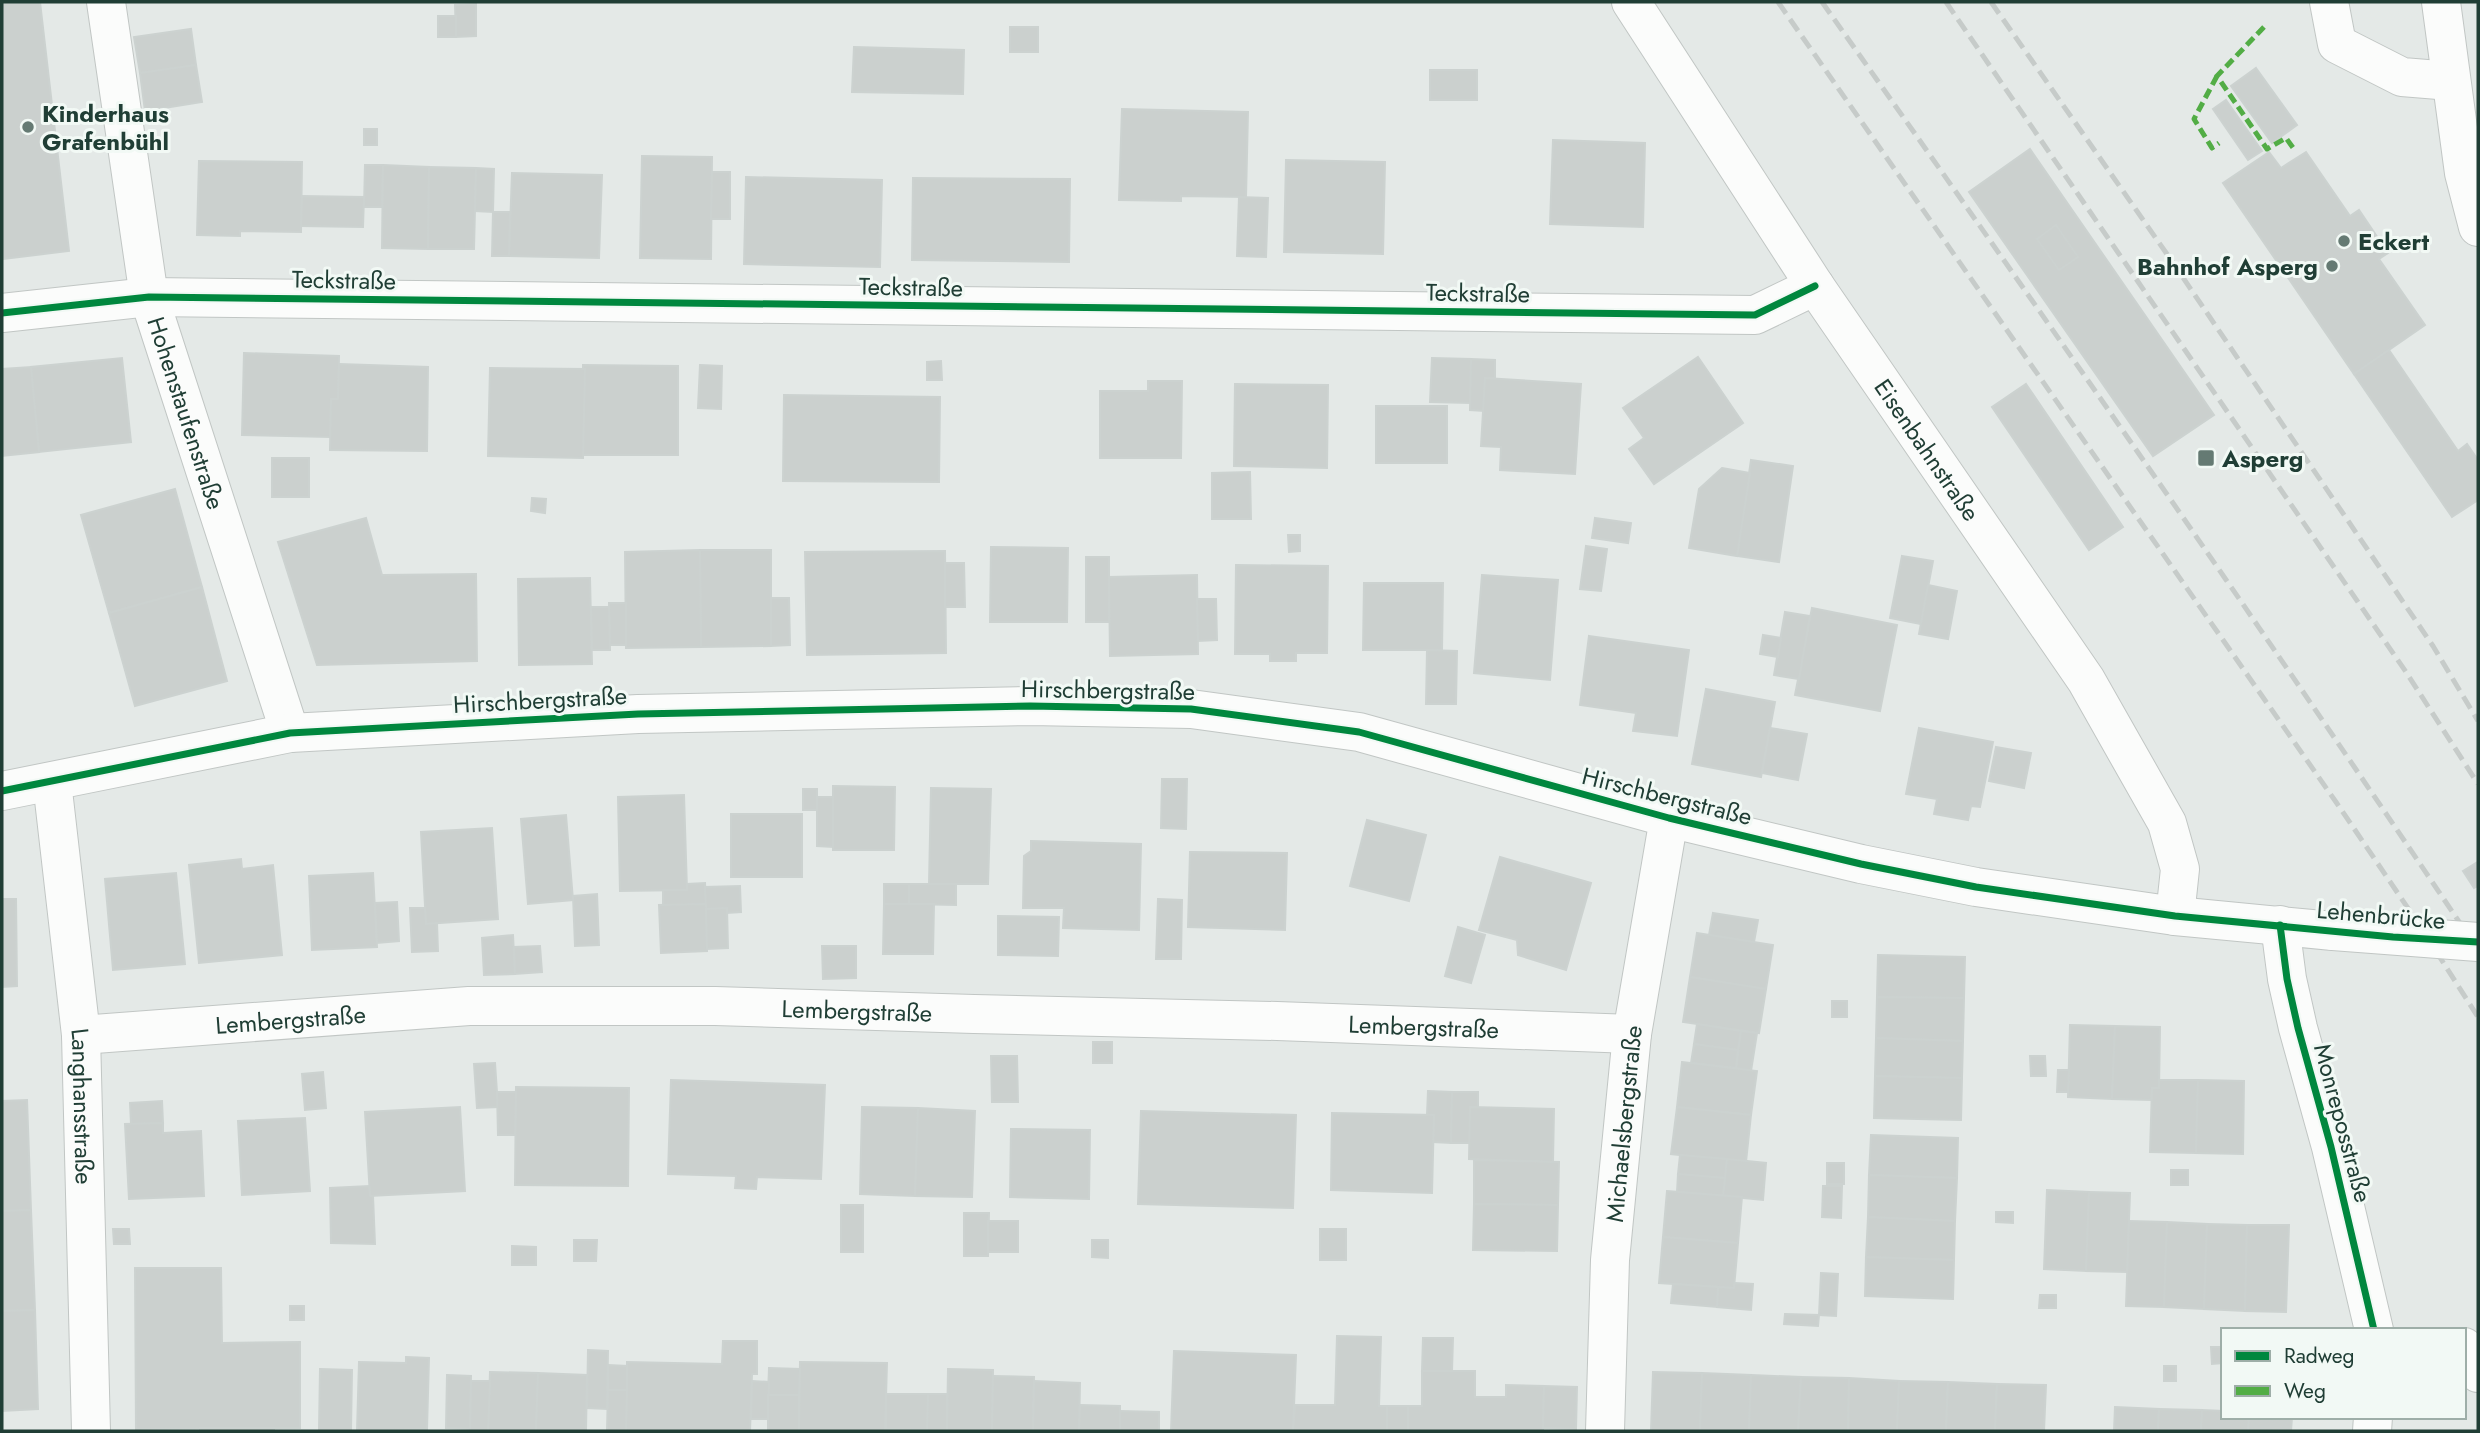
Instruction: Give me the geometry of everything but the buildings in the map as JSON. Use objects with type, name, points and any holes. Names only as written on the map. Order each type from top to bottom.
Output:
[{"type":"street","name":"Hohenstaufenstraße","points":[[106,2],[149,298],[290,733]]},
{"type":"street","name":"Eisenbahnstraße","points":[[1631,2],[1815,286],[2086,680],[2167,823],[2180,869],[2175,916]]},
{"type":"street","points":[[2329,2],[2337,44],[2402,77],[2451,81]]},
{"type":"street","points":[[2441,2],[2451,81],[2471,173],[2478,227]]},
{"type":"street","name":"Teckstraße","points":[[2,313],[149,298],[1755,315],[1815,286]]},
{"type":"street","name":"Hirschbergstraße","points":[[2,791],[290,733],[638,714],[1030,706],[1191,709],[1359,732],[1669,818],[1861,864],[1976,887],[2175,916],[2280,925]]},
{"type":"street","name":"Langhansstraße","points":[[52,782],[81,1035],[91,1431]]},
{"type":"street","name":"Michaelsbergstraße","points":[[1605,1431],[1610,1260],[1632,1034],[1669,818]]},
{"type":"street","name":"Lehenbrücke","points":[[2280,925],[2478,942]]},
{"type":"street","name":"Monreposstraße","points":[[2280,925],[2287,979],[2298,1028],[2331,1147],[2374,1328]]},
{"type":"street","name":"Lembergstraße","points":[[81,1035],[469,1006],[688,1006],[1277,1021],[1632,1034]]},
{"type":"street","points":[[2466,1351],[2478,1373]]},
{"type":"railway","points":[[1778,2],[2336,802],[2478,1017]]},
{"type":"railway","points":[[1822,2],[2153,474],[2478,950]]},
{"type":"railway","points":[[1946,2],[2406,672],[2478,784]]},
{"type":"railway","points":[[1991,2],[2169,257],[2433,646],[2478,721]]},
{"type":"marked path","points":[[2264,27],[2217,76],[2267,149],[2286,138],[2294,149]]},
{"type":"marked path","points":[[2217,76],[2194,119],[2212,148],[2219,143]]},
{"type":"cycle path","points":[[2,313],[149,297],[1755,315],[1815,286]]},
{"type":"cycle path","points":[[2,791],[290,733],[638,714],[1030,706],[1191,709],[1359,732],[1669,818],[1861,864],[1976,887],[2175,916],[2393,937],[2478,942]]},
{"type":"cycle path","points":[[2280,925],[2287,979],[2298,1028],[2331,1147],[2374,1328]]},
{"type":"place","name":"Kinderhaus Grafenbühl","points":[[28,127]]},
{"type":"place","name":"Eckert","points":[[2344,241]]},
{"type":"place","name":"Bahnhof Asperg","points":[[2332,266]]},
{"type":"place","name":"Asperg","points":[[2206,458]]}]
